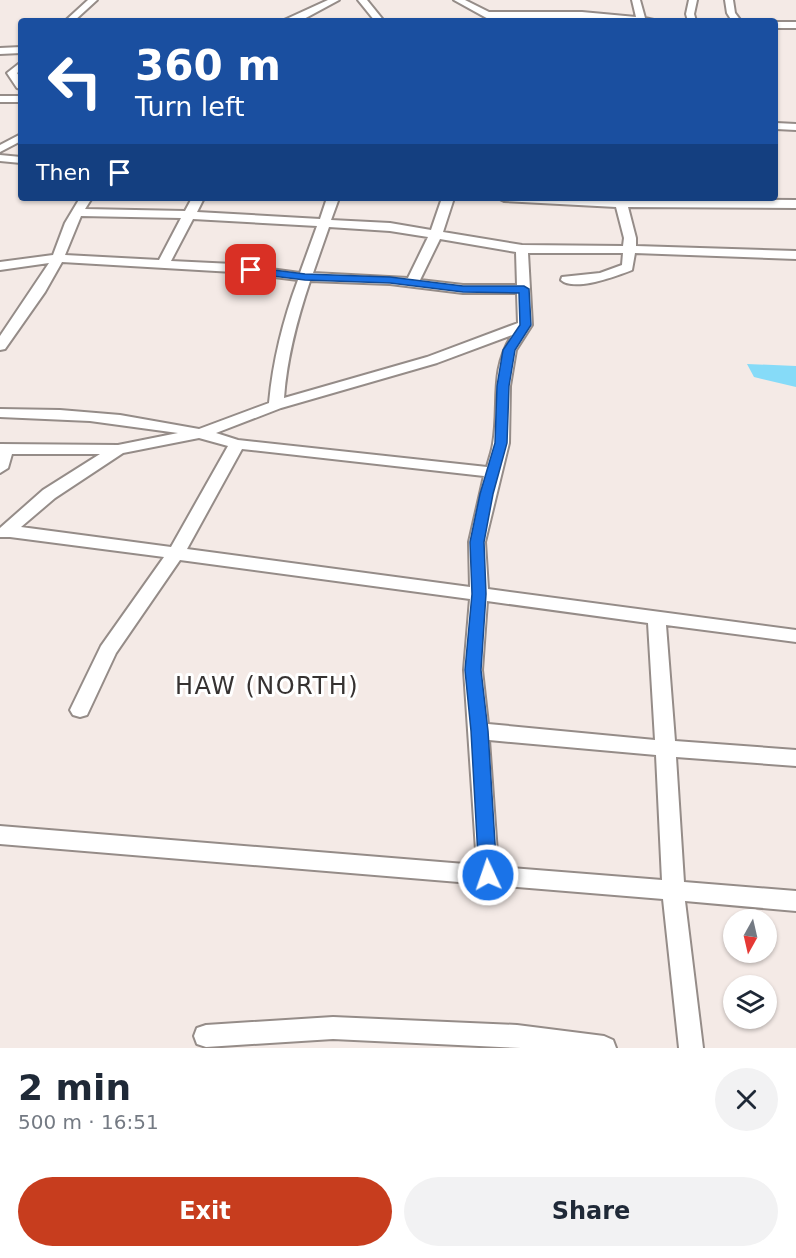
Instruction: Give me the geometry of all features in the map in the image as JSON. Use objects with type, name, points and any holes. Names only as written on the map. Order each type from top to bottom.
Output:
[{"type":"street","points":[[72,18],[93,0]]},
{"type":"street","points":[[299,18],[334,0]]},
{"type":"street","points":[[362,0],[377,18]]},
{"type":"street","points":[[458,0],[492,18]]},
{"type":"street","points":[[636,0],[641,18]]},
{"type":"street","points":[[691,18],[693,0]]},
{"type":"street","points":[[729,0],[731,13],[735,18]]},
{"type":"street","points":[[554,15],[558,2]]},
{"type":"street","points":[[312,18],[319,8]]},
{"type":"street","points":[[487,15],[619,18]]},
{"type":"street","points":[[778,25],[796,25]]},
{"type":"street","points":[[0,51],[18,50]]},
{"type":"street","points":[[18,68],[12,73],[18,82]]},
{"type":"street","points":[[0,99],[18,99]]},
{"type":"street","points":[[778,126],[796,127]]},
{"type":"street","points":[[0,149],[18,139]]},
{"type":"street","points":[[0,158],[18,160]]},
{"type":"street","points":[[0,346],[13,324],[38,292],[58,258],[70,223],[84,201]]},
{"type":"street","points":[[163,264],[196,201]]},
{"type":"street","points":[[276,405],[279,369],[291,317],[332,201]]},
{"type":"street","points":[[412,283],[436,234],[447,201]]},
{"type":"street","points":[[567,280],[602,277],[628,267],[630,238],[620,201],[772,201],[796,204]]},
{"type":"street","points":[[77,212],[188,215],[390,227],[522,249],[629,252],[684,250],[796,255]]},
{"type":"street","points":[[488,875],[480,731],[473,670],[479,594],[477,542],[501,443],[503,386],[509,350],[525,325],[522,249]]},
{"type":"street","points":[[0,266],[58,258],[233,268],[305,277],[412,283],[463,289],[524,289]]},
{"type":"street","points":[[0,468],[3,449],[118,449],[203,433],[276,405],[432,360],[525,325]]},
{"type":"street","points":[[0,413],[123,419],[203,433],[237,444],[493,472]]},
{"type":"street","points":[[80,710],[108,651],[176,553],[237,444]]},
{"type":"street","points":[[4,533],[50,494],[118,449]]},
{"type":"street","points":[[4,533],[176,553],[796,636]]},
{"type":"street","points":[[657,618],[673,891],[691,1048]]},
{"type":"street","points":[[480,731],[665,749],[796,758]]},
{"type":"street","points":[[0,835],[796,901]]},
{"type":"street","points":[[206,1036],[333,1029],[517,1036],[604,1048]]},
{"type":"water","points":[[747,364],[796,366],[796,387],[754,377]]},
{"type":"district","name":"HAW (NORTH)","points":[[267,686]]},
{"type":"route","points":[[251,270],[305,277],[390,280],[463,289],[524,289],[525,325],[509,350],[503,386],[501,443],[477,542],[479,594],[473,670],[480,731],[488,875]]}]
